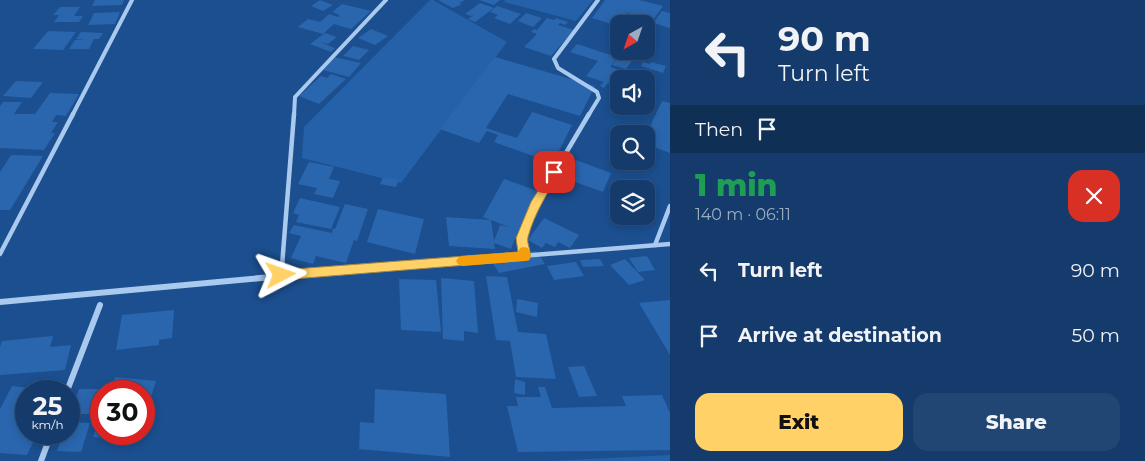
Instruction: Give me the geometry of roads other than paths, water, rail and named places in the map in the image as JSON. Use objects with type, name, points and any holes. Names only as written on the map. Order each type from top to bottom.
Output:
[{"type":"street","points":[[0,254],[132,0]]},
{"type":"street","points":[[281,275],[295,97],[386,0]]},
{"type":"street","points":[[525,256],[522,238],[537,202],[599,98],[596,92],[558,68],[554,59],[598,0]]},
{"type":"street","points":[[655,245],[670,206]]},
{"type":"street","points":[[0,302],[281,275],[670,244]]},
{"type":"street","points":[[71,380],[100,305]]},
{"type":"street","points":[[41,461],[47,445]]}]
